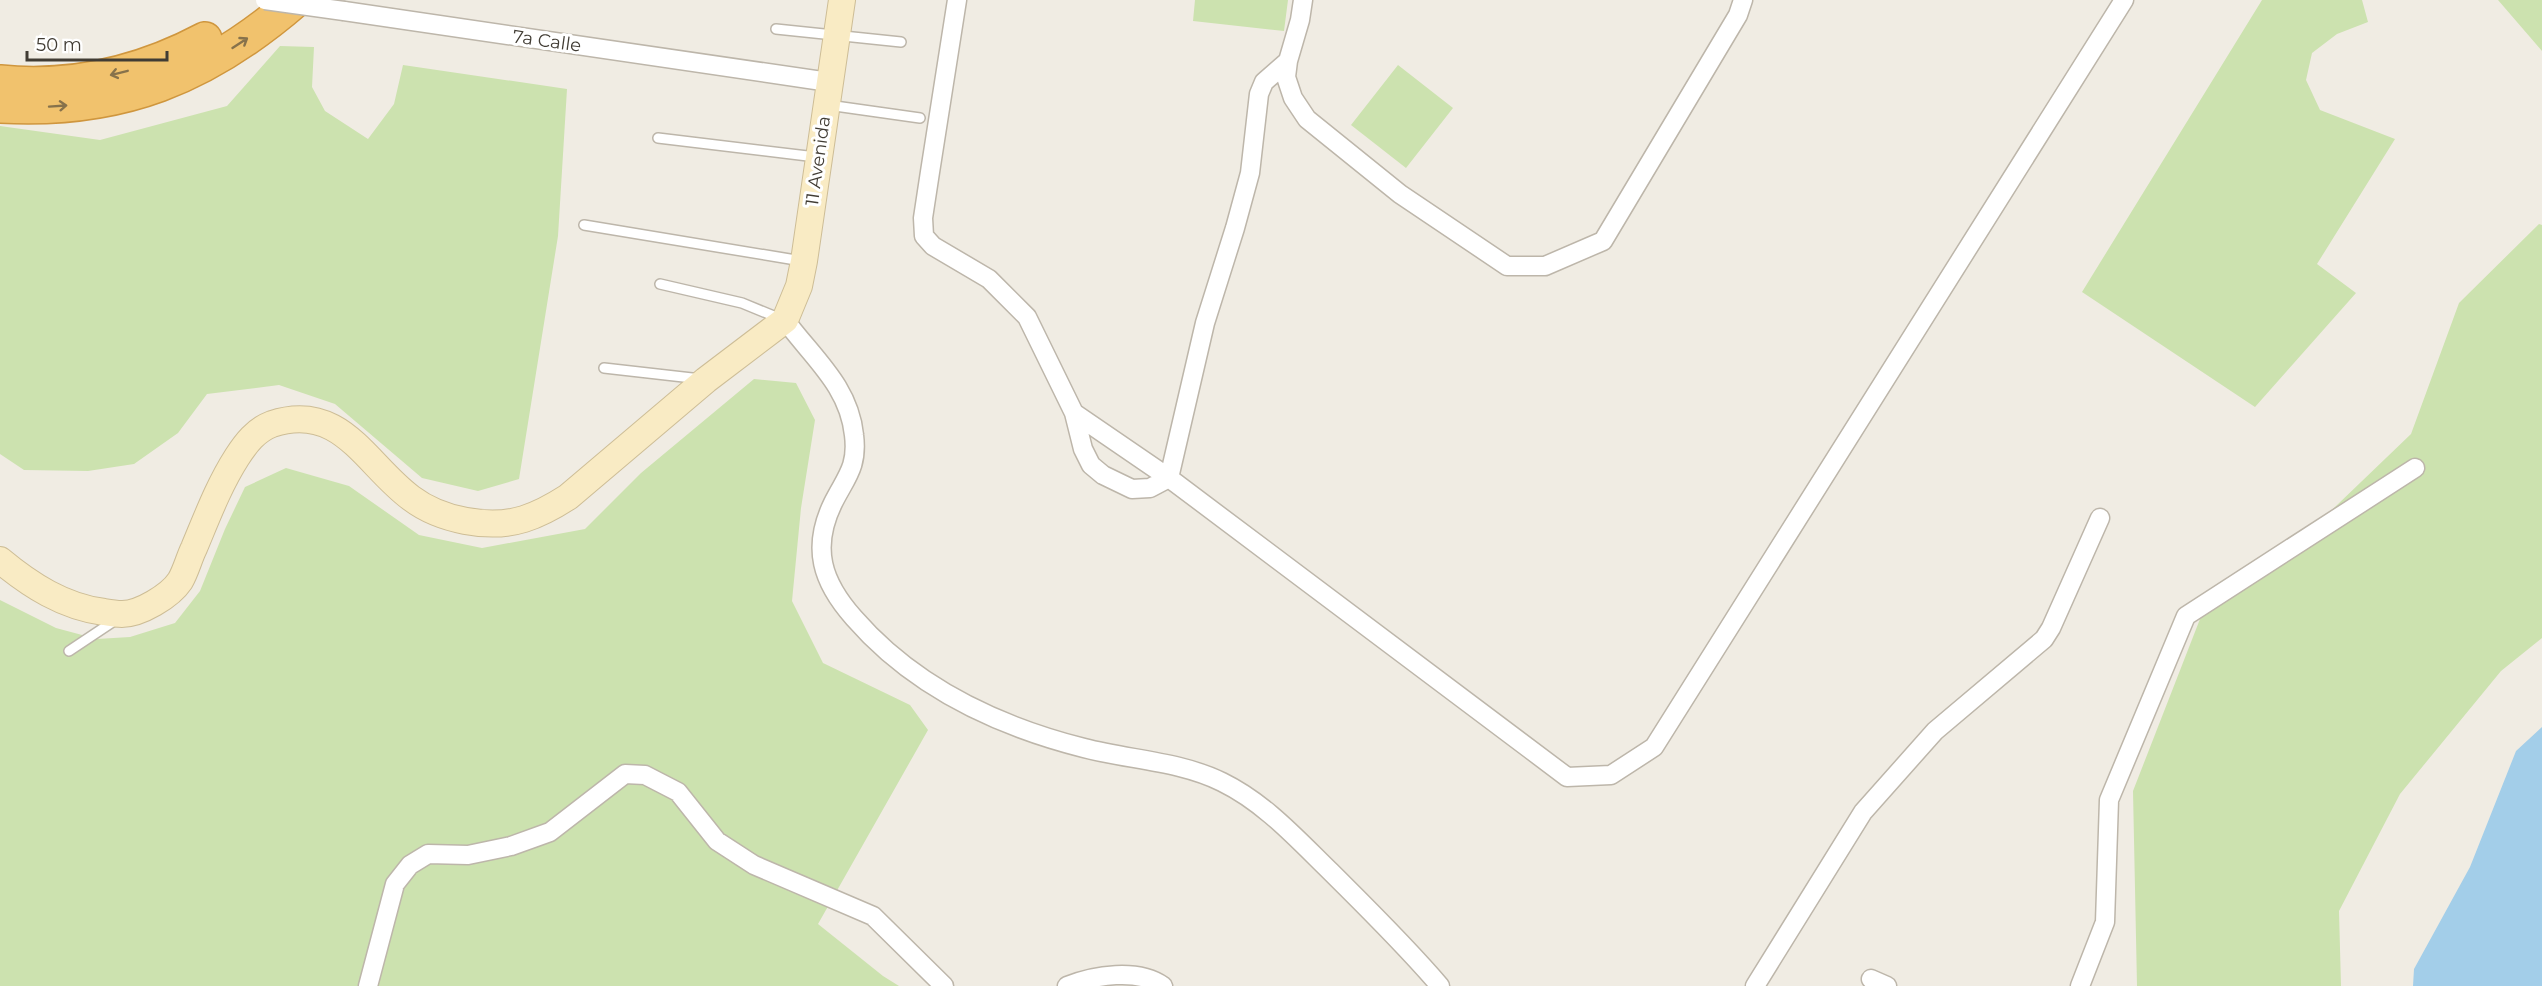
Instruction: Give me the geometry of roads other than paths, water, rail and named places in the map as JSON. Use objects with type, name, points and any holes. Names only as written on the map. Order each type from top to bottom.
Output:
[{"type":"highway","points":[[0,82],[18,84],[84,81],[143,67],[178,53],[222,29],[264,0]]},
{"type":"highway","points":[[0,106],[40,108],[78,105],[111,100],[166,84],[227,52],[262,30],[296,0]]},
{"type":"street","name":"7a Calle","points":[[264,0],[344,11],[827,93]]},
{"type":"street","name":"11 Avenida","points":[[785,320],[799,286],[804,261],[842,0]]},
{"type":"street","points":[[957,0],[923,218],[924,236],[933,246],[989,279],[1027,317],[1074,412],[1083,449],[1091,465],[1104,475],[1132,489],[1150,488],[1169,478],[1204,323],[1250,173],[1258,94],[1275,69],[1288,61]]},
{"type":"street","points":[[1303,0],[1286,77],[1293,98],[1307,119],[1400,194],[1507,266],[1545,266],[1603,241],[1738,15],[1743,0]]},
{"type":"street","points":[[1074,412],[1169,478],[1567,777],[1611,775],[1654,747],[2124,0]]},
{"type":"street","points":[[0,560],[21,578],[52,596],[84,609],[123,615],[136,611],[163,597],[179,582],[226,473],[243,446],[256,432],[270,424],[291,419],[311,420],[344,432],[411,498],[465,521],[504,523],[535,515],[568,497],[706,380],[785,320],[805,347],[836,381],[851,418],[855,436],[852,470],[827,519],[820,550],[822,566],[836,594],[869,634],[908,671],[987,715],[1084,748],[1198,772],[1248,795],[1275,817],[1350,890],[1440,986]]},
{"type":"street","points":[[2080,986],[2105,922],[2109,800],[2186,616],[2415,468]]},
{"type":"street","points":[[1755,986],[1863,812],[1935,731],[2044,639],[2100,518]]},
{"type":"street","points":[[368,986],[395,884],[410,865],[428,854],[468,855],[511,846],[550,832],[625,774],[645,775],[678,792],[717,841],[754,865],[873,916],[944,986]]},
{"type":"street","points":[[1067,986],[1091,978],[1120,976],[1154,979],[1163,986]]},
{"type":"lane","points":[[776,29],[901,42]]},
{"type":"lane","points":[[827,93],[920,118]]},
{"type":"lane","points":[[658,138],[819,157]]},
{"type":"lane","points":[[584,225],[804,261]]},
{"type":"lane","points":[[660,284],[742,303],[785,320]]},
{"type":"lane","points":[[604,368],[706,380]]},
{"type":"lane","points":[[69,651],[123,615]]},
{"type":"water","points":[[2542,727],[2542,986],[2413,986],[2414,969],[2470,867],[2516,751]]}]
